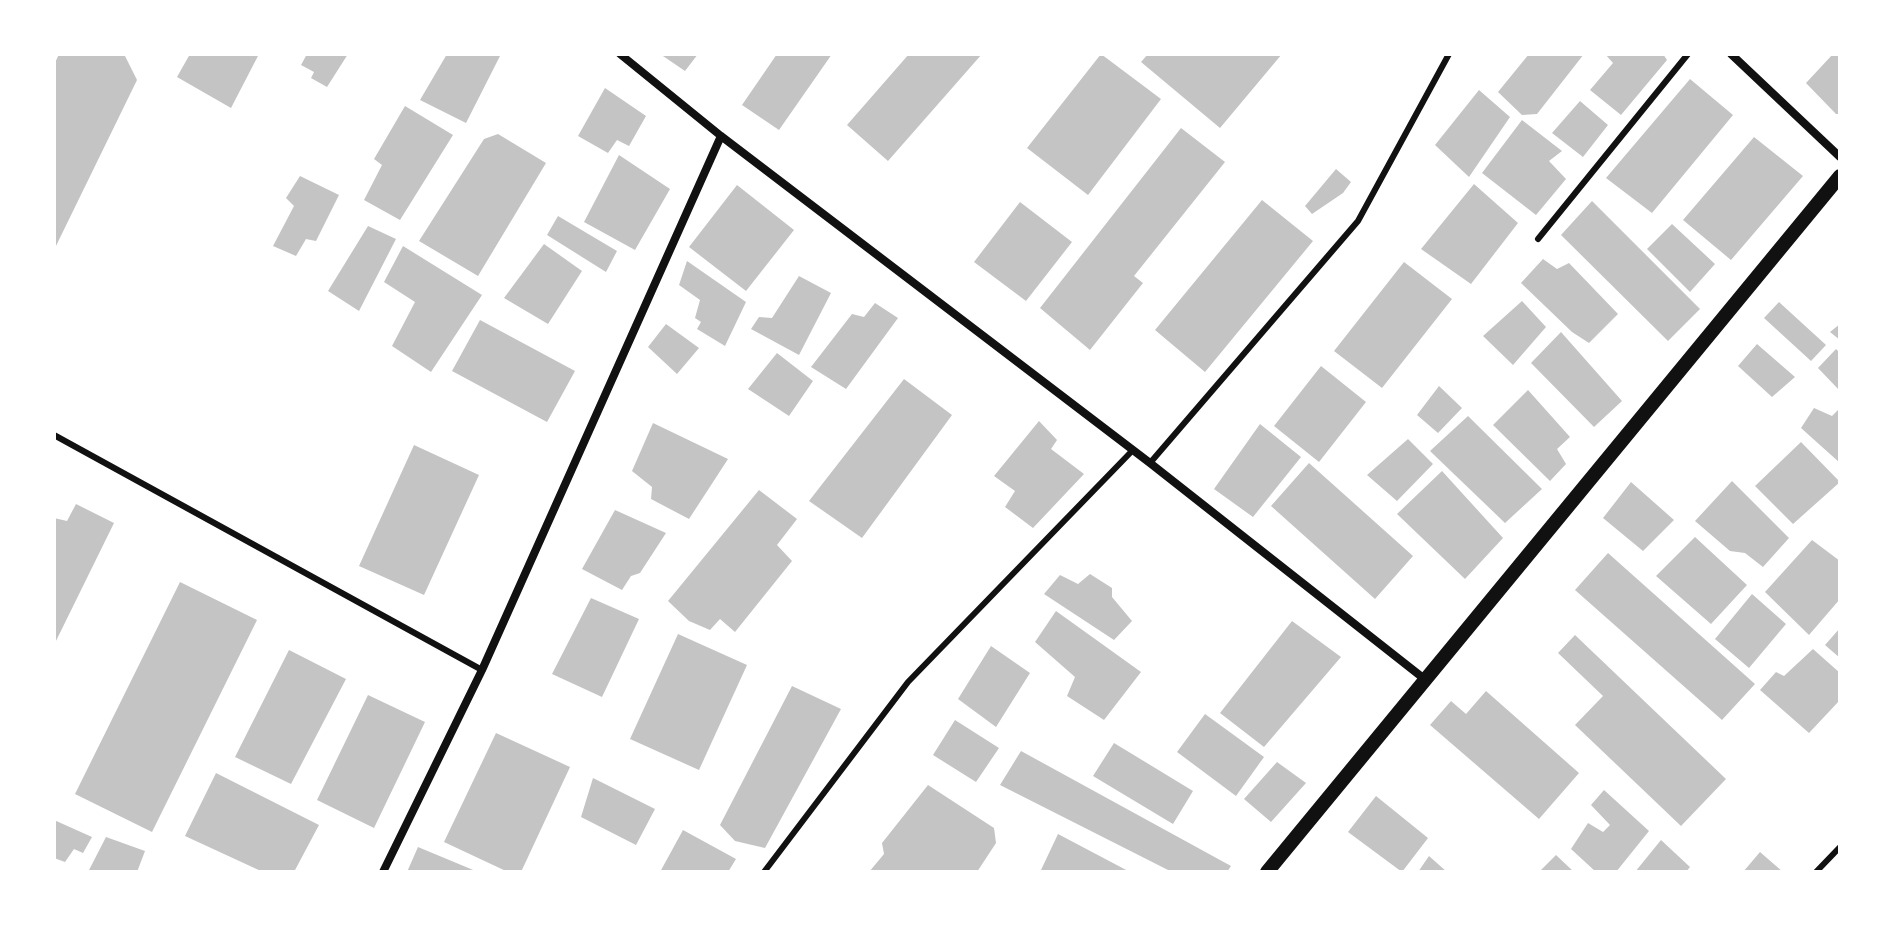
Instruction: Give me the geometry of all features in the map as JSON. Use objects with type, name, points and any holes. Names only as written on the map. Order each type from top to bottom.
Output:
[{"type":"street","points":[[620,54],[721,136],[1150,463],[1427,681]]},
{"type":"street","points":[[1731,54],[1840,157]]},
{"type":"street","points":[[383,872],[482,670],[721,136]]},
{"type":"street","points":[[1267,872],[1840,176]]},
{"type":"lane","points":[[1150,463],[1358,221],[1449,54]]},
{"type":"lane","points":[[1538,239],[1688,54]]},
{"type":"lane","points":[[54,435],[482,670]]},
{"type":"lane","points":[[764,872],[908,682],[1132,451]]},
{"type":"lane","points":[[1816,872],[1840,847]]},
{"type":"building","points":[[59,54],[124,54],[137,80],[54,250],[54,65]]},
{"type":"building","points":[[190,54],[259,54],[231,108],[177,77]]},
{"type":"building","points":[[307,54],[348,54],[327,87],[311,78],[314,72],[301,65]]},
{"type":"building","points":[[447,54],[501,54],[466,123],[420,100]]},
{"type":"building","points":[[660,54],[698,54],[685,71]]},
{"type":"building","points":[[777,54],[832,54],[779,130],[742,105]]},
{"type":"building","points":[[909,54],[982,54],[888,161],[847,125]]},
{"type":"building","points":[[1101,54],[1161,99],[1088,195],[1027,148]]},
{"type":"building","points":[[1148,54],[1282,54],[1220,128],[1141,62]]},
{"type":"building","points":[[1529,54],[1584,54],[1537,114],[1522,115],[1498,92]]},
{"type":"building","points":[[1605,54],[1663,54],[1667,60],[1621,115],[1590,90],[1613,63]]},
{"type":"building","points":[[1833,54],[1840,54],[1840,114],[1836,114],[1806,83]]},
{"type":"building","points":[[1690,79],[1733,115],[1652,213],[1606,178]]},
{"type":"building","points":[[605,88],[646,116],[629,146],[617,140],[608,153],[578,136]]},
{"type":"building","points":[[1479,90],[1510,117],[1469,177],[1435,145]]},
{"type":"building","points":[[1580,101],[1608,125],[1583,157],[1552,133]]},
{"type":"building","points":[[405,106],[453,135],[400,220],[364,200],[382,165],[374,159]]},
{"type":"building","points":[[1522,120],[1562,151],[1549,161],[1566,179],[1536,215],[1482,173]]},
{"type":"building","points":[[1181,128],[1225,162],[1134,276],[1143,283],[1090,350],[1040,308]]},
{"type":"building","points":[[498,134],[546,163],[478,276],[419,241],[484,139]]},
{"type":"building","points":[[1754,137],[1803,176],[1731,260],[1683,220]]},
{"type":"building","points":[[619,155],[670,189],[635,250],[584,222]]},
{"type":"building","points":[[1336,169],[1351,182],[1343,193],[1312,214],[1305,206]]},
{"type":"building","points":[[300,176],[339,195],[316,241],[306,239],[296,256],[273,246],[294,206],[286,198]]},
{"type":"building","points":[[1474,184],[1518,223],[1471,284],[1421,249]]},
{"type":"building","points":[[737,185],[794,230],[746,291],[689,247]]},
{"type":"building","points":[[1262,200],[1313,241],[1205,372],[1155,330]]},
{"type":"building","points":[[1592,201],[1700,309],[1668,341],[1561,235]]},
{"type":"building","points":[[1020,202],[1072,242],[1026,301],[974,262]]},
{"type":"building","points":[[558,216],[617,251],[606,272],[547,235]]},
{"type":"building","points":[[1672,224],[1715,264],[1690,292],[1647,249]]},
{"type":"building","points":[[368,226],[396,239],[359,311],[328,291]]},
{"type":"building","points":[[544,244],[582,271],[548,324],[504,298]]},
{"type":"building","points":[[403,246],[482,295],[431,372],[392,346],[415,302],[384,282]]},
{"type":"building","points":[[1543,259],[1557,269],[1569,263],[1618,314],[1589,343],[1572,332],[1521,283]]},
{"type":"building","points":[[687,261],[746,302],[725,346],[697,329],[701,322],[695,318],[700,300],[679,285]]},
{"type":"building","points":[[1404,262],[1452,299],[1382,388],[1334,351]]},
{"type":"building","points":[[799,276],[831,293],[799,355],[751,329],[759,317],[772,318]]},
{"type":"building","points":[[1522,301],[1546,327],[1513,365],[1483,336]]},
{"type":"building","points":[[1779,302],[1826,345],[1811,361],[1764,318]]},
{"type":"building","points":[[875,303],[898,318],[846,389],[811,367],[852,314],[864,317]]},
{"type":"building","points":[[480,320],[575,371],[547,422],[452,371]]},
{"type":"building","points":[[666,324],[699,348],[677,374],[648,347]]},
{"type":"building","points":[[1840,324],[1840,340],[1830,332]]},
{"type":"building","points":[[1561,332],[1622,401],[1594,427],[1531,363]]},
{"type":"building","points":[[1757,344],[1795,377],[1772,397],[1738,366]]},
{"type":"building","points":[[1836,349],[1840,353],[1840,391],[1818,368]]},
{"type":"building","points":[[777,353],[813,381],[789,416],[748,389]]},
{"type":"building","points":[[1321,366],[1366,402],[1319,462],[1274,426]]},
{"type":"building","points":[[904,379],[952,415],[862,538],[809,501]]},
{"type":"building","points":[[1439,386],[1462,408],[1438,433],[1417,415]]},
{"type":"building","points":[[1528,390],[1570,437],[1557,449],[1566,464],[1550,481],[1493,425]]},
{"type":"building","points":[[1814,408],[1832,416],[1840,408],[1840,463],[1801,428]]},
{"type":"building","points":[[1468,416],[1542,489],[1505,523],[1430,451]]},
{"type":"building","points":[[1039,421],[1057,440],[1051,449],[1084,474],[1033,528],[1005,507],[1015,491],[994,476]]},
{"type":"building","points":[[653,423],[728,459],[689,519],[651,499],[652,487],[632,471]]},
{"type":"building","points":[[1260,424],[1301,457],[1253,517],[1214,489]]},
{"type":"building","points":[[1408,439],[1433,464],[1397,501],[1367,475]]},
{"type":"building","points":[[1801,442],[1840,482],[1793,524],[1755,486]]},
{"type":"building","points":[[414,445],[479,475],[424,595],[359,566]]},
{"type":"building","points":[[1309,463],[1413,556],[1375,599],[1271,506]]},
{"type":"building","points":[[1442,471],[1503,538],[1465,579],[1397,514]]},
{"type":"building","points":[[1732,481],[1789,538],[1763,567],[1745,553],[1730,551],[1695,521]]},
{"type":"building","points":[[1631,482],[1674,520],[1643,551],[1603,518]]},
{"type":"building","points":[[759,490],[797,519],[777,545],[792,561],[735,632],[720,619],[710,630],[689,621],[668,601]]},
{"type":"building","points":[[76,504],[114,523],[54,645],[54,518],[67,521]]},
{"type":"building","points":[[615,510],[666,533],[640,573],[631,576],[622,590],[582,569]]},
{"type":"building","points":[[1695,537],[1747,585],[1711,624],[1656,576]]},
{"type":"building","points":[[1812,540],[1840,561],[1840,599],[1809,635],[1765,592]]},
{"type":"building","points":[[1608,553],[1755,684],[1722,720],[1575,590]]},
{"type":"building","points":[[1090,574],[1112,588],[1112,597],[1132,621],[1114,640],[1044,594],[1060,575],[1078,584]]},
{"type":"building","points":[[180,582],[257,620],[152,832],[75,794]]},
{"type":"building","points":[[1752,594],[1786,624],[1749,668],[1715,639]]},
{"type":"building","points":[[591,598],[639,619],[602,697],[552,674]]},
{"type":"building","points":[[1056,611],[1141,672],[1104,720],[1067,696],[1075,677],[1035,642]]},
{"type":"building","points":[[1292,621],[1341,657],[1264,747],[1220,713]]},
{"type":"building","points":[[1840,628],[1840,658],[1825,645]]},
{"type":"building","points":[[678,634],[747,665],[699,770],[630,739]]},
{"type":"building","points":[[1575,635],[1726,779],[1681,826],[1575,725],[1603,696],[1558,653]]},
{"type":"building","points":[[991,646],[1030,673],[996,727],[958,699]]},
{"type":"building","points":[[1813,649],[1840,673],[1840,700],[1809,733],[1760,690],[1776,672],[1784,676]]},
{"type":"building","points":[[289,650],[346,679],[291,784],[235,757]]},
{"type":"building","points":[[792,686],[841,709],[765,848],[735,841],[720,825]]},
{"type":"building","points":[[1486,691],[1579,773],[1539,819],[1430,725],[1451,701],[1466,714]]},
{"type":"building","points":[[368,695],[425,722],[374,828],[317,800]]},
{"type":"building","points":[[1205,714],[1264,757],[1236,796],[1177,752]]},
{"type":"building","points":[[955,720],[999,748],[976,782],[933,755]]},
{"type":"building","points":[[496,733],[570,767],[521,872],[508,872],[444,842]]},
{"type":"building","points":[[1114,743],[1193,791],[1173,824],[1093,776]]},
{"type":"building","points":[[1021,751],[1231,866],[1227,872],[1172,872],[1000,785]]},
{"type":"building","points":[[1277,762],[1306,783],[1271,822],[1244,799]]},
{"type":"building","points":[[216,773],[319,825],[294,872],[263,872],[185,836]]},
{"type":"building","points":[[593,778],[655,809],[636,845],[581,817]]},
{"type":"building","points":[[928,785],[994,828],[996,843],[977,872],[869,872],[884,854],[882,843]]},
{"type":"building","points":[[1604,790],[1649,831],[1616,872],[1596,872],[1571,849],[1588,823],[1603,832],[1610,825],[1591,805]]},
{"type":"building","points":[[1376,796],[1428,838],[1402,872],[1348,832]]},
{"type":"building","points":[[54,820],[92,837],[83,853],[74,849],[65,862],[54,858]]},
{"type":"building","points":[[683,830],[736,859],[728,872],[660,872]]},
{"type":"building","points":[[1058,834],[1130,872],[1044,872],[1041,870]]},
{"type":"building","points":[[106,837],[145,851],[137,872],[88,872]]},
{"type":"building","points":[[1661,840],[1690,867],[1686,872],[1635,872]]},
{"type":"building","points":[[418,847],[478,872],[407,872]]},
{"type":"building","points":[[1760,852],[1783,872],[1743,872]]},
{"type":"building","points":[[1556,855],[1574,872],[1539,872]]},
{"type":"building","points":[[1429,856],[1447,872],[1418,872]]}]
